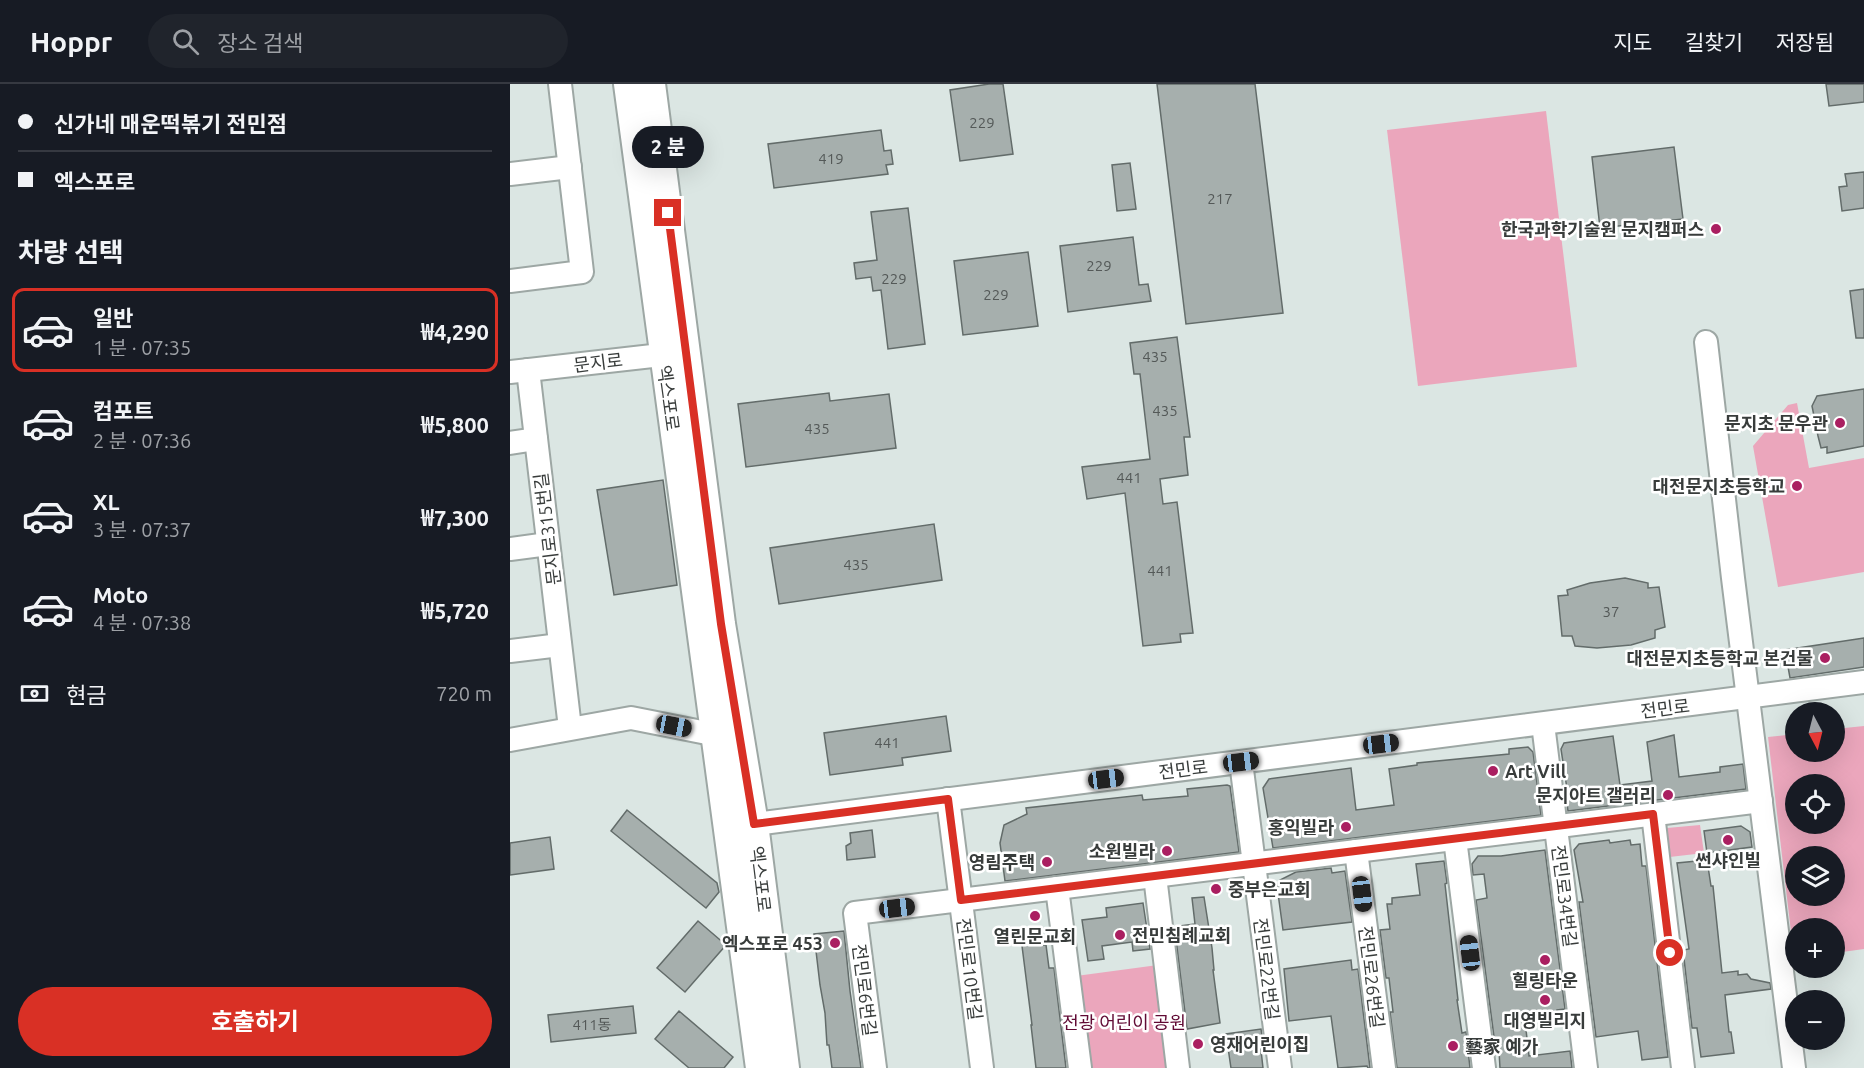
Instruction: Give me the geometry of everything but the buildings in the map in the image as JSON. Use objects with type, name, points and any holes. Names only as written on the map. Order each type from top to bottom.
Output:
[{"type":"main road","name":"엑스포로","points":[[628,84],[754,824],[785,1068]]},
{"type":"main road","name":"엑스포로","points":[[651,84],[690,548],[712,734],[760,1068]]},
{"type":"street","points":[[510,281],[582,272],[560,84]]},
{"type":"street","points":[[510,174],[570,167]]},
{"type":"street","points":[[1706,342],[1794,1068]]},
{"type":"street","name":"문지로","points":[[519,371],[674,354]]},
{"type":"street","name":"문지로315번길","points":[[519,371],[536,439],[570,728]]},
{"type":"street","points":[[510,443],[536,439]]},
{"type":"street","points":[[510,549],[548,544]]},
{"type":"street","points":[[510,651],[560,645]]},
{"type":"street","name":"전민로","points":[[725,827],[1864,682]]},
{"type":"street","points":[[510,740],[631,718],[712,734]]},
{"type":"street","name":"전민로34번길","points":[[1543,724],[1586,1068]]},
{"type":"street","name":"전민로22번길","points":[[1241,762],[1280,1068]]},
{"type":"street","name":"전민로10번길","points":[[948,799],[982,1068]]},
{"type":"street","points":[[961,900],[1761,801]]},
{"type":"street","points":[[1653,814],[1683,1068]]},
{"type":"street","points":[[1455,839],[1484,1068]]},
{"type":"street","name":"전민로26번길","points":[[1356,851],[1384,1068]]},
{"type":"street","points":[[1155,876],[1178,1068]]},
{"type":"street","points":[[1057,888],[1080,1068]]},
{"type":"street","name":"전민로6번길","points":[[875,1068],[855,913],[961,900]]},
{"type":"green space","points":[[1546,111],[1577,367],[1418,386],[1387,130]]},
{"type":"green space","points":[[1797,403],[1809,468],[1864,458],[1864,572],[1778,587],[1753,446],[1788,405]]},
{"type":"green space","points":[[1864,726],[1864,949],[1845,952],[1845,918],[1789,918],[1788,906],[1845,906],[1845,846],[1785,846],[1785,881],[1768,737],[1785,735],[1785,762],[1845,762],[1845,728]]},
{"type":"green space","points":[[1700,825],[1704,853],[1661,858],[1661,836],[1667,828]]},
{"type":"green space","name":"전광 어린이 공원","points":[[1158,965],[1172,1068],[1088,1068],[1076,976]]},
{"type":"place","name":"한국과학기술원 문지캠퍼스","points":[[1716,229]]},
{"type":"place","name":"문지초 문우관","points":[[1840,423]]},
{"type":"place","name":"대전문지초등학교","points":[[1797,486]]},
{"type":"place","name":"대전문지초등학교 본건물","points":[[1825,658]]},
{"type":"place","name":"Art Vill","points":[[1493,771]]},
{"type":"place","name":"문지아트 갤러리","points":[[1668,795]]},
{"type":"place","name":"홍익빌라","points":[[1346,827]]},
{"type":"place","name":"썬샤인빌","points":[[1728,840]]},
{"type":"place","name":"소원빌라","points":[[1167,851]]},
{"type":"place","name":"영림주택","points":[[1047,862]]},
{"type":"place","name":"중부은교회","points":[[1216,889]]},
{"type":"place","name":"열린문교회","points":[[1035,916]]},
{"type":"place","name":"전민침례교회","points":[[1120,935]]},
{"type":"place","name":"엑스포로 453","points":[[835,943]]},
{"type":"place","name":"힐링타운","points":[[1545,960]]},
{"type":"place","name":"대영빌리지","points":[[1545,1000]]},
{"type":"place","name":"영재어린이집","points":[[1198,1044]]},
{"type":"place","name":"藝家 예가","points":[[1453,1046]]},
{"type":"route","points":[[668,213],[721,624],[754,824],[948,799],[961,900],[1653,814],[1670,953]]}]
